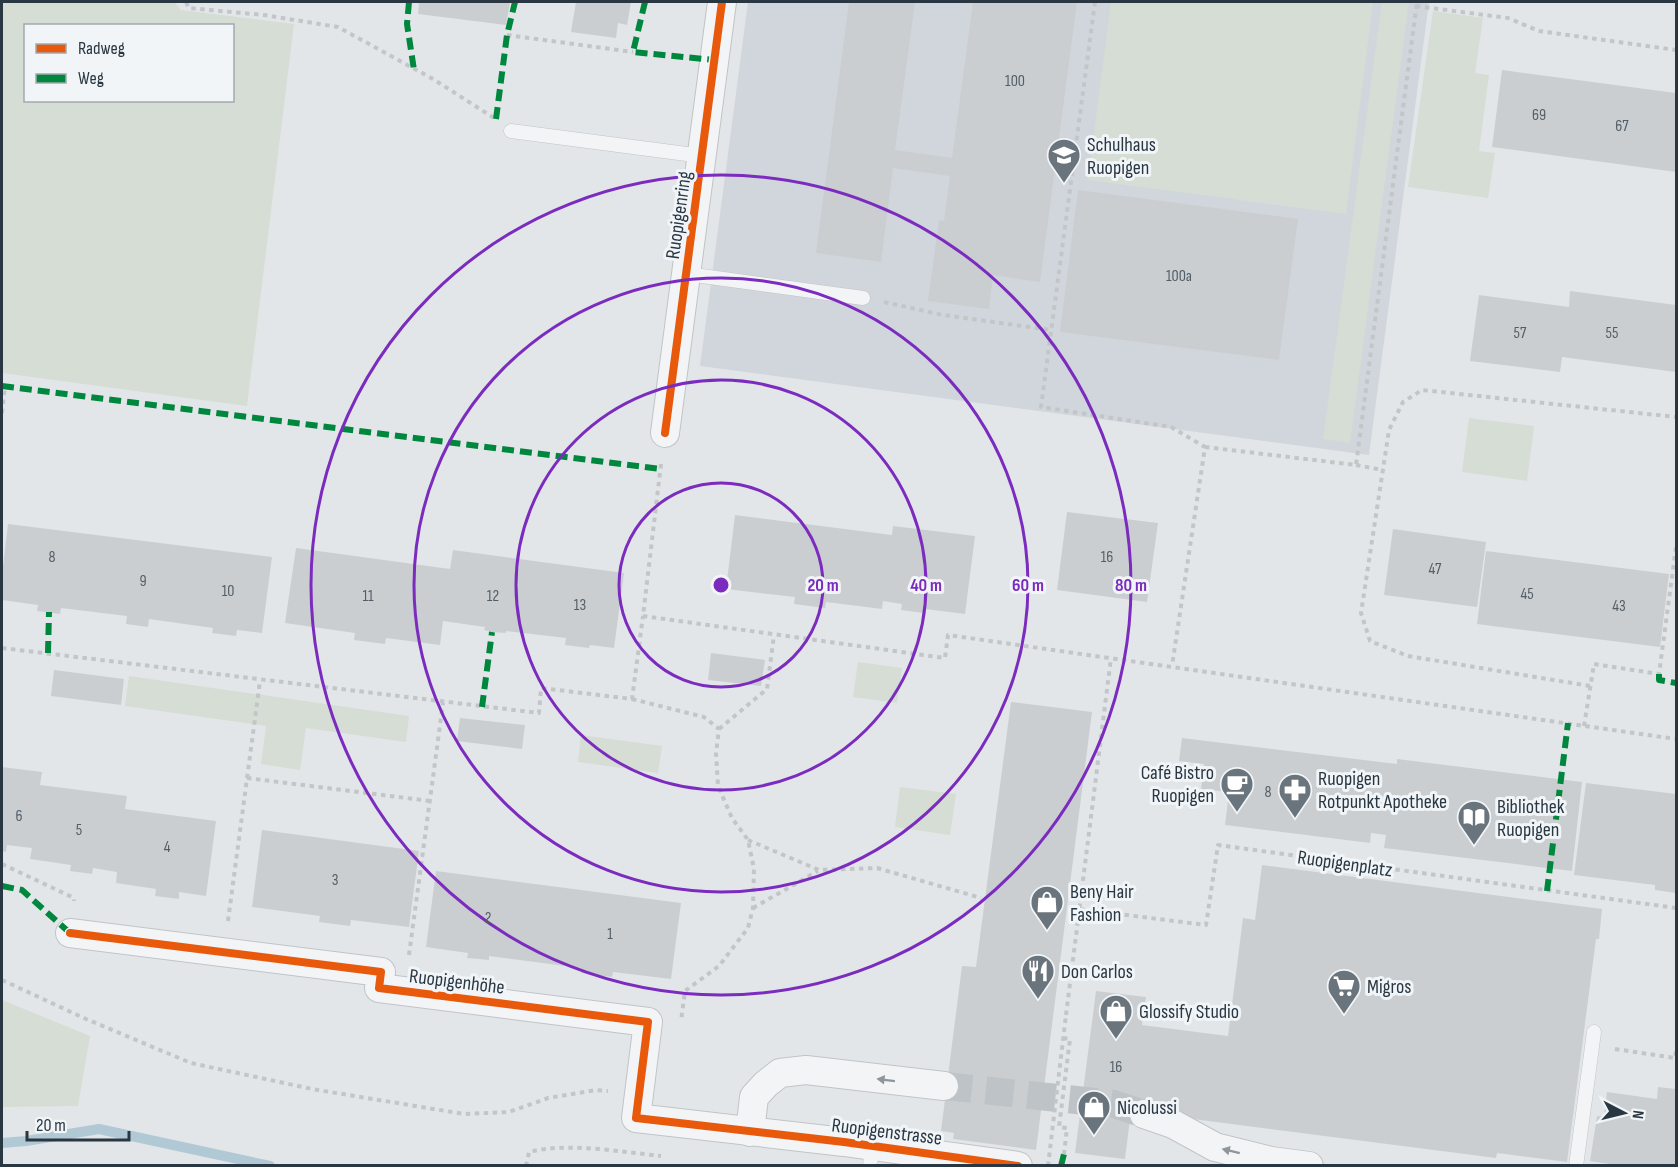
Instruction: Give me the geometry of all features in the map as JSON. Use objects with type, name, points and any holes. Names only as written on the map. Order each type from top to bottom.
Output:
[{"type":"street","name":"Ruopigenring","points":[[665,433],[722,2]]},
{"type":"street","name":"Ruopigenhöhe","points":[[70,933],[381,972],[379,988],[648,1022]]},
{"type":"street","points":[[648,1022],[636,1118],[750,1132],[754,1097],[780,1073],[806,1070],[944,1086]]},
{"type":"street","points":[[1144,1114],[1173,1124],[1215,1147],[1272,1161],[1309,1166]]},
{"type":"street","name":"Ruopigenstrasse","points":[[750,1132],[871,1156],[1018,1166]]},
{"type":"lane","points":[[511,131],[702,156]]},
{"type":"lane","points":[[687,274],[863,298]]},
{"type":"lane","points":[[1576,1166],[1594,1032]]},
{"type":"path","points":[[186,2],[189,8],[264,15],[338,27],[433,80],[511,131]]},
{"type":"path","points":[[1095,2],[1041,407],[1171,427],[1205,447],[1383,470]]},
{"type":"path","points":[[1356,465],[1416,4],[1508,18],[1539,31],[1677,50]]},
{"type":"path","points":[[507,34],[633,52]]},
{"type":"path","points":[[863,298],[943,315],[1051,330]]},
{"type":"path","points":[[2,413],[5,387]]},
{"type":"path","points":[[1590,686],[1408,656],[1370,641],[1361,613],[1389,430],[1403,402],[1422,390],[1677,417]]},
{"type":"path","points":[[1172,666],[1205,447]]},
{"type":"path","points":[[632,699],[660,469]]},
{"type":"path","points":[[1584,726],[1594,664],[1659,674],[1677,547]]},
{"type":"path","points":[[643,616],[945,658],[948,635],[1677,739]]},
{"type":"path","points":[[648,1022],[681,1026],[685,991],[719,966],[748,928],[753,908],[754,869],[748,840],[732,818],[718,786],[716,753],[719,729],[767,689],[774,635]]},
{"type":"path","points":[[2,648],[539,714],[541,688],[632,699],[704,717],[719,729]]},
{"type":"path","points":[[1048,1166],[1111,658]]},
{"type":"path","points":[[224,952],[260,681]]},
{"type":"path","points":[[404,991],[443,703]]},
{"type":"path","points":[[247,778],[430,801]]},
{"type":"path","points":[[748,840],[819,870],[877,868],[981,898]]},
{"type":"path","points":[[2,864],[74,898],[70,933]]},
{"type":"path","points":[[753,908],[819,870]]},
{"type":"path","points":[[1071,908],[1080,909]]},
{"type":"path","points":[[2,980],[86,1019],[191,1063],[312,1089],[464,1114],[509,1112],[548,1098],[596,1090],[639,1095]]},
{"type":"path","points":[[1064,1038],[1070,1040],[1059,1127],[1067,1128],[1064,1154]]},
{"type":"path","points":[[1607,1048],[1675,1058],[1677,1051]]},
{"type":"path","points":[[526,1166],[529,1152],[542,1148],[670,1156],[674,1123]]},
{"type":"shaded area","points":[[2,2],[175,2],[181,10],[294,24],[247,406],[2,373]]},
{"type":"shaded area","name":"Schulhaus Ruopigen","points":[[748,2],[1429,2],[1369,455],[700,366]]},
{"type":"shaded area","points":[[1111,2],[1373,2],[1346,214],[1088,180]]},
{"type":"shaded area","points":[[1382,2],[1409,2],[1350,443],[1323,439]]},
{"type":"shaded area","points":[[1433,11],[1483,18],[1475,73],[1489,75],[1479,151],[1495,153],[1488,198],[1408,187]]},
{"type":"shaded area","points":[[1469,418],[1534,426],[1527,481],[1462,472]]},
{"type":"shaded area","points":[[858,662],[902,668],[897,703],[853,697]]},
{"type":"shaded area","points":[[129,676],[409,716],[406,742],[306,728],[300,770],[261,764],[266,726],[125,706]]},
{"type":"shaded area","points":[[581,735],[662,746],[658,773],[578,762]]},
{"type":"shaded area","points":[[900,787],[956,794],[950,835],[895,827]]},
{"type":"shaded area","points":[[2,1000],[90,1036],[78,1106],[2,1107]]},
{"type":"building","points":[[419,2],[510,2],[506,25],[418,14]]},
{"type":"building","points":[[576,2],[631,2],[627,25],[618,23],[616,38],[571,32]]},
{"type":"building","points":[[849,2],[915,2],[895,150],[952,158],[973,2],[1077,2],[1040,282],[993,275],[989,309],[928,301],[939,220],[944,221],[950,176],[893,168],[881,262],[816,253]]},
{"type":"building","points":[[1502,70],[1676,93],[1676,172],[1492,147]]},
{"type":"building","points":[[1078,190],[1298,219],[1279,360],[1060,332]]},
{"type":"building","points":[[1570,291],[1676,305],[1676,372],[1562,357],[1560,372],[1470,361],[1479,295],[1569,307]]},
{"type":"building","points":[[1067,512],[1158,523],[1147,602],[1057,590]]},
{"type":"building","points":[[735,515],[892,535],[893,526],[975,536],[965,614],[925,609],[924,613],[901,610],[902,604],[883,601],[882,609],[826,602],[825,608],[794,604],[795,597],[726,589]]},
{"type":"building","points":[[8,524],[272,557],[262,633],[237,630],[236,636],[212,633],[213,628],[149,619],[148,627],[126,624],[127,616],[61,608],[60,614],[37,611],[38,605],[2,600],[2,575]]},
{"type":"building","points":[[1393,529],[1486,542],[1477,607],[1384,595]]},
{"type":"building","points":[[296,548],[450,569],[453,550],[624,573],[614,648],[565,645],[566,638],[506,631],[506,633],[492,632],[484,630],[485,627],[443,621],[440,645],[386,638],[385,644],[354,640],[355,633],[285,623]]},
{"type":"building","points":[[1486,551],[1669,574],[1660,647],[1477,624]]},
{"type":"building","points":[[711,653],[765,660],[761,686],[708,680]]},
{"type":"building","points":[[54,670],[124,679],[121,705],[51,696]]},
{"type":"building","points":[[1011,702],[1092,712],[1036,1150],[953,1139],[954,1133],[941,1131],[962,966],[976,967]]},
{"type":"building","points":[[460,718],[525,725],[522,749],[457,741]]},
{"type":"building","points":[[1182,738],[1397,764],[1397,759],[1582,782],[1572,871],[1384,848],[1386,835],[1371,833],[1370,843],[1225,825],[1229,792],[1201,789],[1204,764],[1179,761]]},
{"type":"building","points":[[2,767],[42,772],[40,785],[127,796],[125,809],[216,821],[206,896],[179,892],[179,899],[155,896],[156,889],[116,883],[117,872],[93,868],[92,874],[70,871],[71,865],[30,859],[32,848],[7,845],[6,852],[2,851]]},
{"type":"building","points":[[1586,783],[1676,794],[1676,893],[1655,890],[1655,885],[1574,875]]},
{"type":"building","points":[[262,830],[419,851],[409,927],[351,920],[350,926],[319,922],[320,916],[252,907]]},
{"type":"building","points":[[1262,865],[1602,909],[1599,939],[1596,939],[1567,1162],[1497,1153],[1496,1158],[1131,1111],[1125,1159],[1075,1153],[1096,991],[1146,997],[1142,1025],[1228,1036],[1243,918],[1255,920]]},
{"type":"building","points":[[436,871],[681,903],[671,979],[613,972],[612,977],[581,973],[581,968],[489,956],[489,960],[467,958],[468,953],[426,947]]},
{"type":"building","points":[[1658,1087],[1676,1089],[1676,1166],[1622,1166],[1590,1161],[1597,1116],[1604,1117],[1607,1092],[1657,1099]]},
{"type":"waterway","points":[[2,1143],[99,1129],[270,1166]]},
{"type":"tunnel","points":[[944,1086],[1114,1104],[1144,1114]]},
{"type":"marked path","points":[[409,2],[407,24],[414,70]]},
{"type":"marked path","points":[[496,119],[507,35],[515,2]]},
{"type":"marked path","points":[[645,2],[633,52],[715,60]]},
{"type":"marked path","points":[[2,386],[661,469]]},
{"type":"marked path","points":[[48,653],[49,612]]},
{"type":"marked path","points":[[482,707],[492,632]]},
{"type":"marked path","points":[[1659,674],[1659,680],[1676,683]]},
{"type":"marked path","points":[[1547,891],[1568,723]]},
{"type":"marked path","points":[[2,886],[22,890],[70,933]]},
{"type":"marked path","points":[[1061,1166],[1064,1154]]},
{"type":"cycle path","points":[[665,433],[722,2]]},
{"type":"cycle path","points":[[70,933],[381,972],[379,988],[648,1022],[636,1118],[844,1142],[1018,1166]]},
{"type":"place","name":"Schulhaus Ruopigen","points":[[1064,184]]},
{"type":"place","name":"Café Bistro Ruopigen","points":[[1237,813]]},
{"type":"place","name":"Ruopigen Rotpunkt Apotheke","points":[[1295,819]]},
{"type":"place","name":"Bibliothek Ruopigen","points":[[1474,846]]},
{"type":"place","name":"Beny Hair Fashion","points":[[1047,931]]},
{"type":"place","name":"Don Carlos","points":[[1038,1000]]},
{"type":"place","name":"Migros","points":[[1344,1015]]},
{"type":"place","name":"Glossify Studio","points":[[1116,1040]]},
{"type":"place","name":"Nicolussi","points":[[1094,1136]]}]
